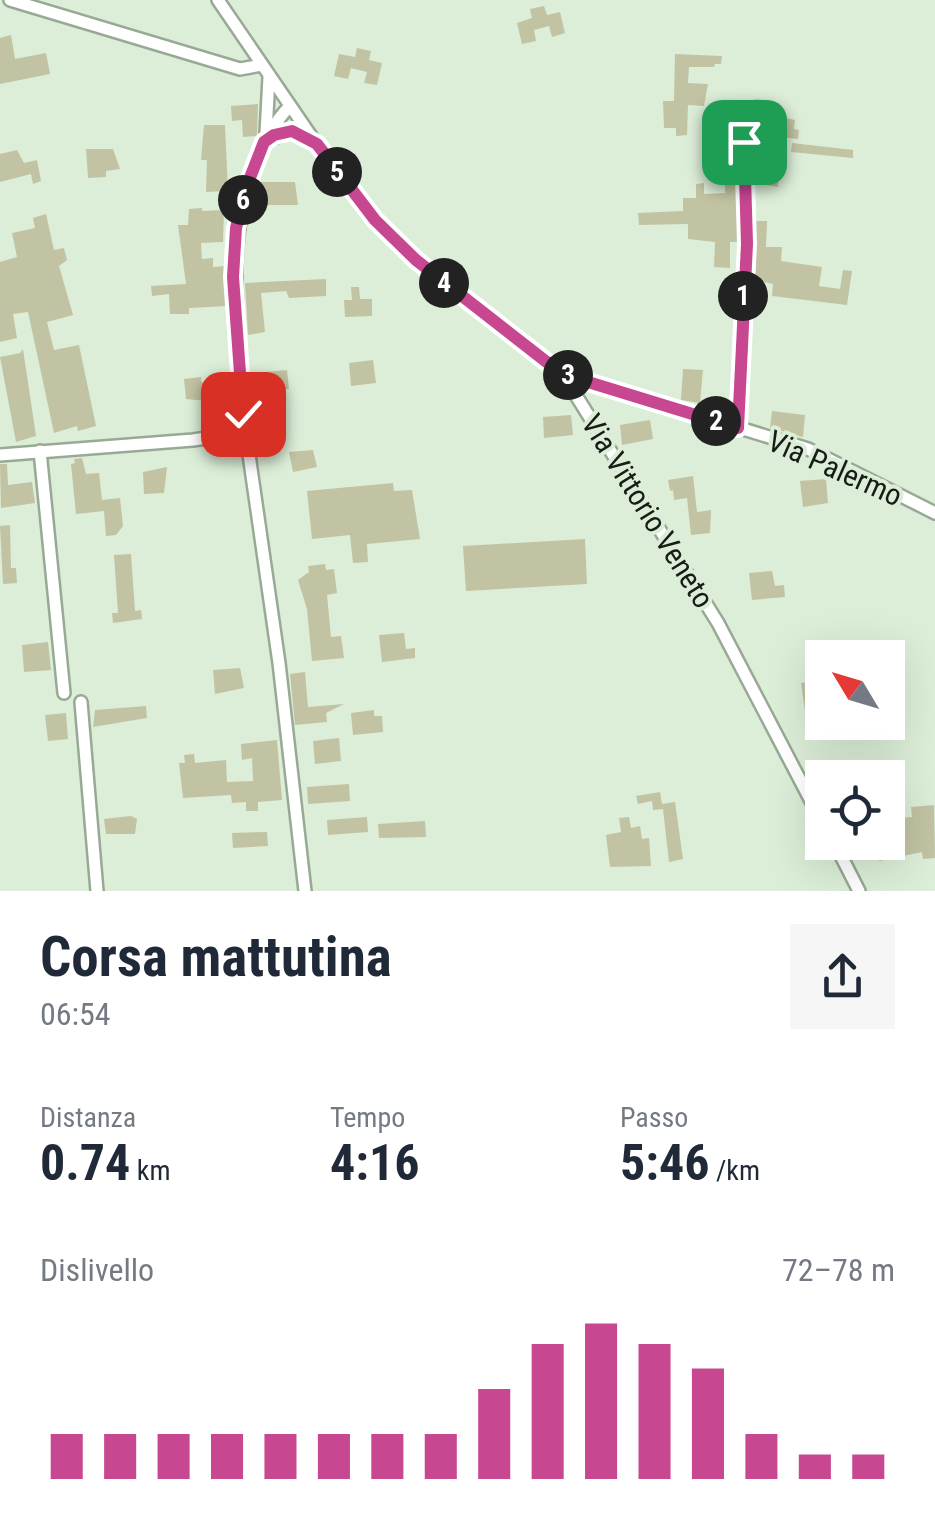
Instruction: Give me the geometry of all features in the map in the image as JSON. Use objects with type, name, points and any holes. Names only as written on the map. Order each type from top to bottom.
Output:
[{"type":"street","points":[[10,0],[240,69],[265,70],[264,142]]},
{"type":"street","name":"Via Vittorio Veneto","points":[[218,0],[317,144],[375,220],[416,260],[562,374],[718,623],[805,789]]},
{"type":"street","points":[[290,106],[264,142],[246,188],[233,257],[243,414],[279,663],[304,891]]},
{"type":"street","points":[[264,142],[292,131],[317,144]]},
{"type":"street","points":[[738,428],[747,244],[744,142]]},
{"type":"street","name":"Via Palermo","points":[[562,374],[808,449],[935,513]]},
{"type":"street","points":[[0,454],[222,436],[236,426],[243,414]]},
{"type":"street","points":[[40,451],[64,693]]},
{"type":"street","points":[[80,702],[97,891]]},
{"type":"street","points":[[843,860],[859,891]]},
{"type":"building","points":[[544,6],[547,15],[560,12],[565,33],[552,37],[549,26],[534,30],[536,41],[522,44],[517,23],[532,18],[530,9]]},
{"type":"building","points":[[11,35],[15,59],[46,53],[50,74],[0,84],[0,38]]},
{"type":"building","points":[[357,48],[371,51],[369,60],[382,63],[377,85],[364,83],[367,72],[351,68],[348,79],[334,76],[339,54],[355,57]]},
{"type":"building","points":[[675,54],[722,56],[721,64],[714,67],[689,67],[688,83],[708,84],[704,106],[688,105],[687,135],[676,136],[676,128],[664,128],[663,101],[674,101]]},
{"type":"building","points":[[755,99],[776,102],[776,116],[795,120],[794,129],[799,130],[798,139],[771,136],[769,153],[781,154],[778,187],[754,183],[751,131],[728,132],[728,141],[711,141],[710,120],[752,121]]},
{"type":"building","points":[[258,104],[257,136],[243,137],[242,120],[232,121],[231,106]]},
{"type":"building","points":[[204,125],[225,125],[228,191],[206,192],[207,160],[201,160]]},
{"type":"building","points":[[792,143],[853,150],[853,158],[791,152]]},
{"type":"building","points":[[86,149],[113,149],[120,169],[106,171],[106,177],[88,178]]},
{"type":"building","points":[[17,150],[24,163],[37,160],[41,181],[33,184],[31,174],[0,182],[0,154]]},
{"type":"building","points":[[725,168],[735,169],[738,242],[730,242],[730,268],[714,267],[715,242],[688,239],[688,224],[639,225],[638,213],[683,211],[683,198],[696,198],[696,184],[704,183],[704,194],[725,193]]},
{"type":"building","points":[[261,182],[295,182],[298,205],[262,205],[258,202]]},
{"type":"building","points":[[189,209],[224,210],[223,242],[201,243],[202,259],[213,258],[213,267],[226,266],[227,306],[189,308],[189,314],[170,314],[169,294],[152,296],[151,286],[186,284],[178,225],[188,225]]},
{"type":"building","points":[[46,214],[54,250],[64,248],[67,260],[59,266],[73,315],[47,322],[54,350],[79,345],[96,426],[78,431],[77,426],[54,433],[28,312],[13,314],[17,338],[0,342],[0,262],[17,257],[12,233],[35,228],[33,218]]},
{"type":"building","points":[[755,221],[767,221],[766,247],[782,247],[781,261],[822,267],[819,286],[840,289],[843,270],[852,271],[847,305],[772,296],[773,284],[755,280]]},
{"type":"building","points":[[326,279],[326,296],[289,298],[286,291],[261,293],[265,332],[248,335],[245,283]]},
{"type":"building","points":[[351,287],[359,287],[360,299],[372,299],[372,316],[345,317],[344,300],[352,300]]},
{"type":"building","points":[[23,349],[36,436],[16,442],[0,357]]},
{"type":"building","points":[[373,360],[376,383],[351,386],[349,363]]},
{"type":"building","points":[[683,369],[703,370],[700,403],[681,400]]},
{"type":"building","points":[[287,370],[289,389],[266,391],[264,372]]},
{"type":"building","points":[[201,377],[207,401],[186,399],[184,379]]},
{"type":"building","points":[[772,411],[805,415],[803,437],[770,428]]},
{"type":"building","points":[[571,415],[573,435],[544,438],[543,417]]},
{"type":"building","points":[[650,420],[653,439],[622,445],[620,425]]},
{"type":"building","points":[[313,450],[317,467],[293,472],[289,452]]},
{"type":"building","points":[[82,458],[86,474],[99,473],[102,500],[120,498],[123,526],[116,535],[106,536],[104,511],[76,514],[71,464]]},
{"type":"building","points":[[0,464],[7,464],[8,485],[32,482],[35,503],[1,508]]},
{"type":"building","points":[[167,467],[164,493],[144,494],[143,472]]},
{"type":"building","points":[[693,476],[697,512],[711,510],[710,533],[691,535],[687,498],[674,500],[673,490],[670,491],[668,480]]},
{"type":"building","points":[[826,479],[828,503],[803,507],[800,481]]},
{"type":"building","points":[[393,483],[394,491],[412,490],[420,539],[367,544],[368,562],[353,563],[350,535],[312,539],[307,491]]},
{"type":"building","points":[[10,525],[11,568],[16,568],[17,583],[3,584],[0,526]]},
{"type":"building","points":[[585,539],[587,584],[466,591],[463,546]]},
{"type":"building","points":[[131,554],[135,611],[141,610],[142,619],[113,623],[112,613],[118,613],[114,555]]},
{"type":"building","points":[[325,564],[326,570],[334,569],[337,593],[327,595],[331,637],[341,636],[344,658],[312,661],[307,609],[298,580],[309,572],[308,566]]},
{"type":"building","points":[[772,571],[775,586],[784,585],[785,597],[752,600],[749,573]]},
{"type":"building","points":[[404,633],[406,649],[415,648],[415,658],[382,662],[379,635]]},
{"type":"building","points":[[48,642],[51,670],[24,672],[22,645]]},
{"type":"building","points":[[240,668],[244,688],[215,694],[213,670]]},
{"type":"building","points":[[305,672],[308,707],[344,704],[326,713],[327,722],[295,725],[290,674]]},
{"type":"building","points":[[146,706],[147,718],[93,727],[95,710]]},
{"type":"building","points":[[374,710],[374,716],[382,716],[383,732],[353,735],[351,713]]},
{"type":"building","points":[[66,713],[68,739],[48,741],[45,715]]},
{"type":"building","points":[[339,738],[341,761],[315,764],[313,741]]},
{"type":"building","points":[[277,740],[282,800],[258,802],[258,811],[246,811],[246,802],[232,803],[231,795],[183,798],[179,763],[185,763],[184,755],[194,754],[195,763],[226,760],[227,782],[253,781],[252,758],[242,760],[241,744]]},
{"type":"building","points":[[349,784],[350,801],[308,804],[307,787]]},
{"type":"building","points":[[660,792],[662,804],[675,802],[683,859],[669,862],[663,809],[653,810],[652,801],[638,804],[636,796]]},
{"type":"building","points":[[934,805],[935,858],[923,859],[922,852],[905,856],[905,818],[912,817],[911,807]]},
{"type":"building","points":[[367,817],[368,832],[328,835],[327,820]]},
{"type":"building","points":[[629,817],[631,828],[640,826],[642,839],[649,838],[651,866],[610,867],[606,835],[621,832],[619,818]]},
{"type":"building","points":[[104,819],[137,819],[135,834],[106,834]]},
{"type":"building","points":[[425,821],[426,837],[379,838],[378,824]]},
{"type":"building","points":[[267,832],[268,846],[233,848],[232,833]]},
{"type":"route","points":[[243,414],[233,277],[236,228],[264,142],[292,131],[317,144],[375,220],[416,260],[562,374],[738,428],[747,244],[744,142]]}]
